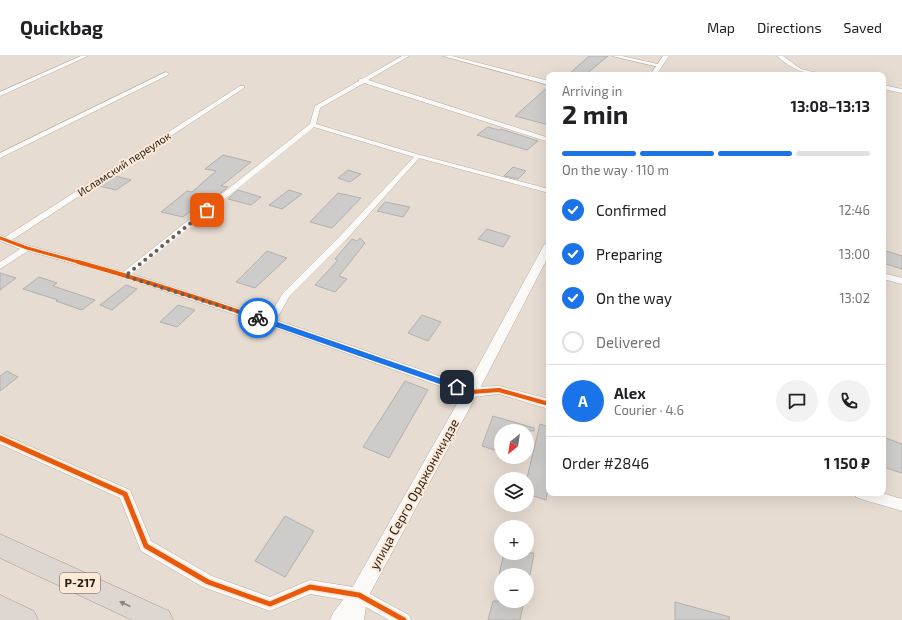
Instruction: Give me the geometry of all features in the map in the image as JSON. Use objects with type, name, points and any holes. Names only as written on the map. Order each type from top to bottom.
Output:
[{"type":"highway","name":"Р-217","points":[[0,546],[160,620]]},
{"type":"highway","points":[[0,608],[25,620]]},
{"type":"street","points":[[0,94],[85,56]]},
{"type":"street","points":[[125,276],[313,125],[317,107],[361,80],[406,56]]},
{"type":"street","points":[[446,56],[546,82]]},
{"type":"street","points":[[615,56],[659,65]]},
{"type":"street","points":[[655,72],[666,56]]},
{"type":"street","points":[[780,56],[798,72]]},
{"type":"street","points":[[0,156],[166,74]]},
{"type":"street","points":[[361,80],[546,139]]},
{"type":"street","name":"Исламский переулок","points":[[3,239],[242,87]]},
{"type":"street","points":[[886,88],[902,91]]},
{"type":"street","points":[[313,125],[418,156],[546,190]]},
{"type":"street","points":[[270,322],[286,295],[342,239],[418,156]]},
{"type":"street","points":[[3,239],[27,248],[125,276],[270,322],[471,392],[498,390],[546,403]]},
{"type":"street","points":[[0,266],[27,248]]},
{"type":"street","name":"улица Серго Орджоникидзе","points":[[340,620],[358,595],[471,392],[546,251]]},
{"type":"street","points":[[886,277],[902,281]]},
{"type":"street","points":[[0,438],[125,494],[146,546],[208,582],[270,604],[310,587],[358,595],[404,620]]},
{"type":"street","points":[[871,496],[902,505]]},
{"type":"street","name":"улица Серго Орджоникидзе","points":[[354,620],[358,595]]},
{"type":"building","points":[[589,56],[608,56],[589,72],[571,72]]},
{"type":"building","points":[[546,89],[546,124],[515,116]]},
{"type":"building","points":[[488,127],[499,130],[501,129],[538,141],[527,150],[477,135]]},
{"type":"building","points":[[223,155],[251,162],[221,186],[228,187],[217,196],[213,194],[183,217],[161,212],[187,191],[192,192],[216,171],[205,169]]},
{"type":"building","points":[[513,167],[526,171],[518,179],[504,176]]},
{"type":"building","points":[[348,170],[361,174],[350,182],[338,178]]},
{"type":"building","points":[[115,176],[131,180],[116,190],[99,186]]},
{"type":"building","points":[[238,190],[261,197],[251,205],[228,199]]},
{"type":"building","points":[[289,190],[302,194],[282,209],[269,205]]},
{"type":"building","points":[[338,193],[361,198],[332,228],[310,222]]},
{"type":"building","points":[[385,202],[410,207],[403,217],[377,211]]},
{"type":"building","points":[[487,229],[510,236],[503,247],[478,239]]},
{"type":"building","points":[[360,238],[365,243],[339,276],[347,279],[335,292],[315,285],[338,260],[335,259],[352,239],[357,241]]},
{"type":"building","points":[[267,251],[287,258],[255,288],[236,282]]},
{"type":"building","points":[[886,251],[902,256],[902,269],[886,264]]},
{"type":"building","points":[[0,273],[16,278],[0,290]]},
{"type":"building","points":[[39,277],[57,283],[53,286],[95,300],[82,310],[56,301],[58,300],[23,289]]},
{"type":"building","points":[[126,285],[137,289],[112,310],[100,305]]},
{"type":"building","points":[[178,305],[195,310],[177,327],[160,322]]},
{"type":"building","points":[[422,315],[441,322],[428,341],[408,333]]},
{"type":"building","points":[[7,371],[18,377],[0,391],[0,376]]},
{"type":"building","points":[[405,381],[428,390],[389,458],[363,447]]},
{"type":"building","points":[[493,416],[520,424],[494,424],[494,450],[482,446]]},
{"type":"building","points":[[540,424],[546,426],[546,500],[534,496],[534,472],[528,472],[530,464],[534,464],[534,449]]},
{"type":"building","points":[[886,438],[902,444],[902,473],[886,468]]},
{"type":"building","points":[[285,516],[314,531],[285,577],[255,561]]},
{"type":"building","points":[[502,560],[533,560],[531,568],[501,568]]},
{"type":"building","points":[[493,601],[494,608],[523,608],[520,620],[488,620]]},
{"type":"building","points":[[675,602],[730,617],[729,620],[675,620]]},
{"type":"cycle path","points":[[0,238],[27,248],[125,275],[270,322],[471,392],[499,390],[546,403]]},
{"type":"cycle path","points":[[0,438],[125,494],[146,546],[208,582],[270,604],[310,587],[359,595],[404,620]]},
{"type":"way so far","points":[[207,210],[125,276],[258,318]]},
{"type":"route","points":[[258,318],[457,387]]}]
